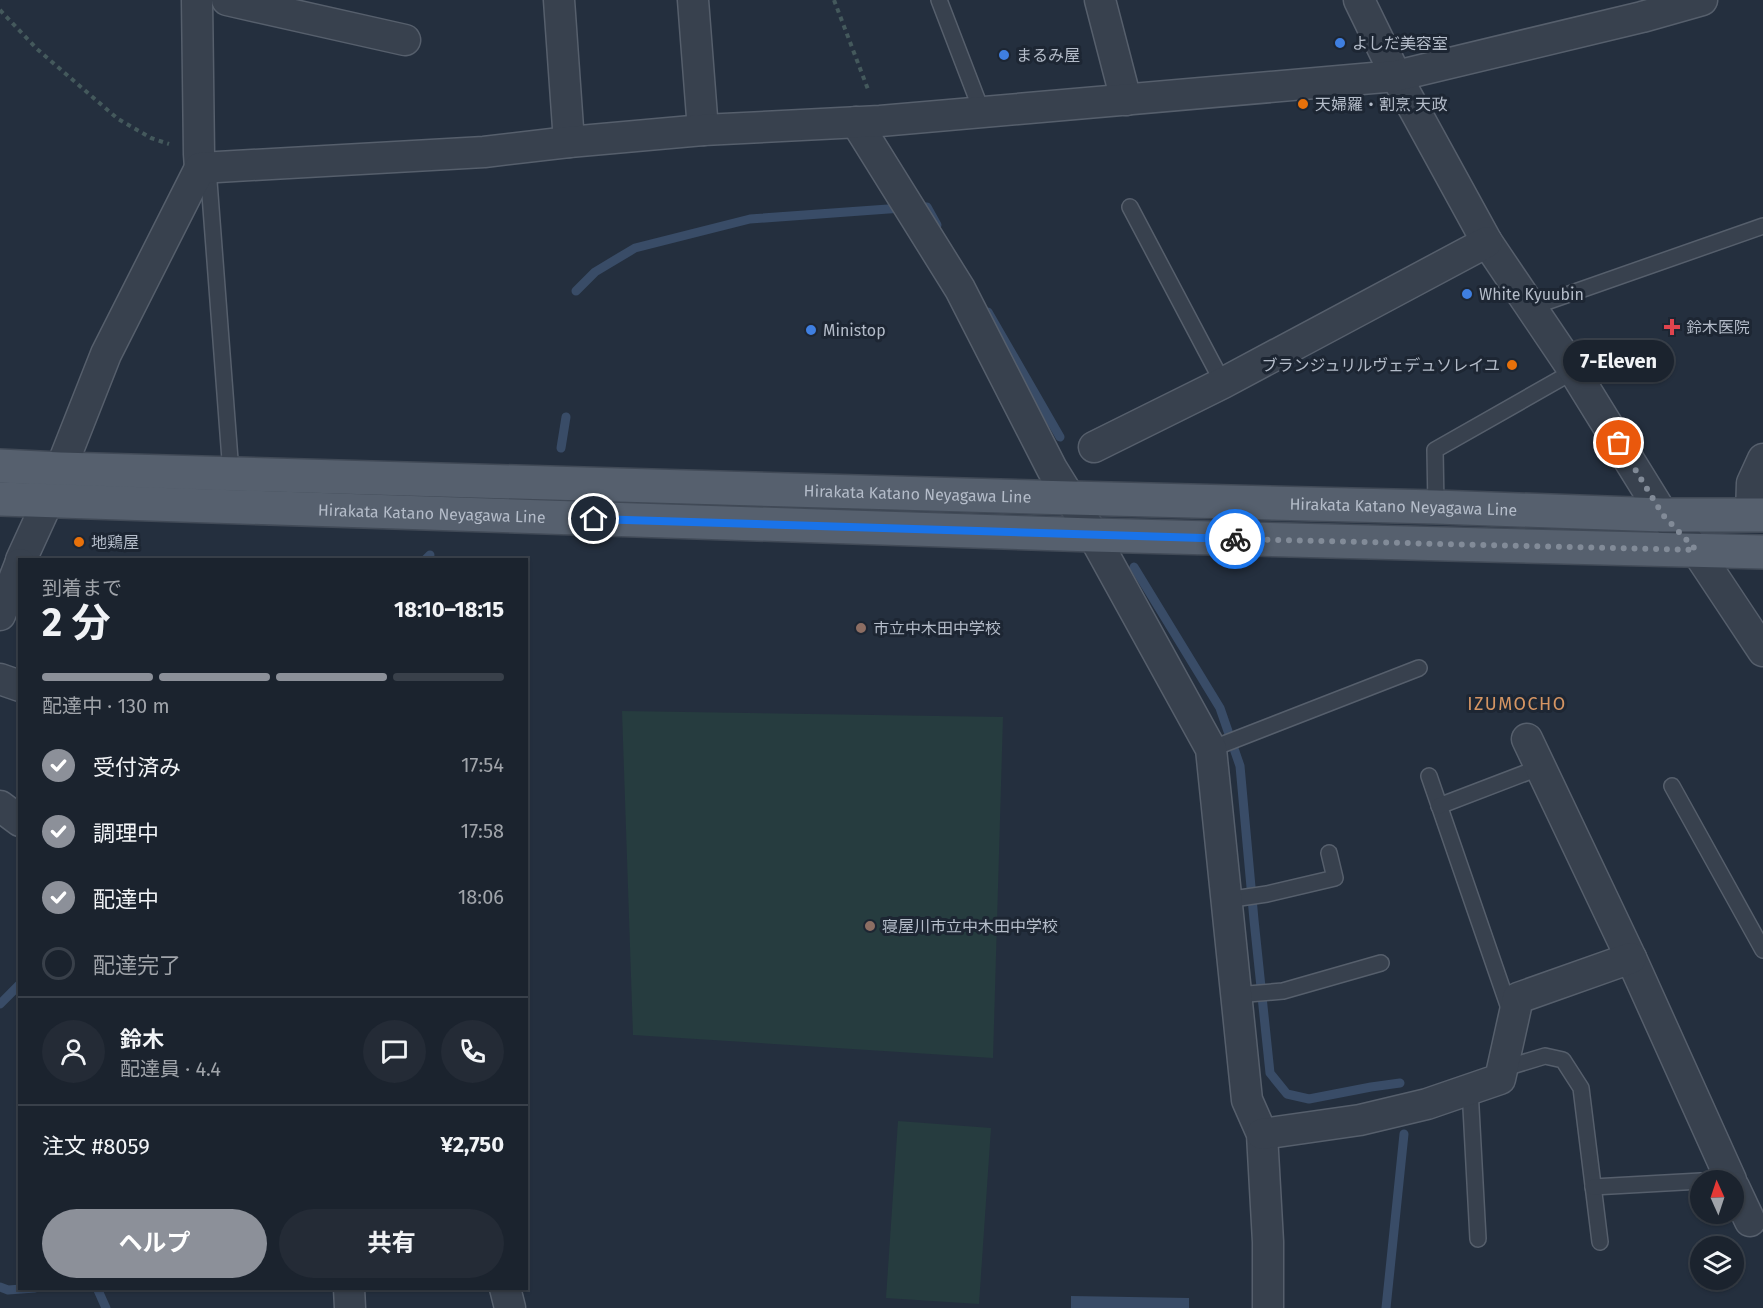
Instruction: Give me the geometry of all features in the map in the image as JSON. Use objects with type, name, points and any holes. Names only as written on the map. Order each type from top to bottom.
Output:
[{"type":"main road","name":"Hirakata Katano Neyagawa Line","points":[[0,466],[1663,515],[1757,515]]},
{"type":"main road","name":"Hirakata Katano Neyagawa Line","points":[[0,499],[1093,535],[1763,552]]},
{"type":"street","points":[[22,558],[48,501],[106,354],[202,163],[197,0]]},
{"type":"street","points":[[227,0],[405,40]]},
{"type":"street","points":[[557,0],[569,142]]},
{"type":"street","points":[[693,0],[703,130]]},
{"type":"street","points":[[1100,0],[1126,100]]},
{"type":"street","points":[[1359,0],[1396,76],[1487,242],[1574,371],[1663,515],[1696,550],[1763,651]]},
{"type":"street","points":[[202,163],[484,152],[703,130],[868,121],[1396,76],[1635,9],[1702,0]]},
{"type":"street","points":[[868,121],[960,289],[1052,469],[1218,746],[1237,898],[1244,995],[1247,1100],[1262,1134],[1268,1242],[1268,1308]]},
{"type":"street","points":[[1095,447],[1222,383],[1487,242]]},
{"type":"street","points":[[1757,515],[1752,483],[1763,459]]},
{"type":"street","points":[[0,567],[18,563]]},
{"type":"street","points":[[0,615],[18,568]]},
{"type":"street","points":[[0,679],[18,685]]},
{"type":"street","points":[[1527,739],[1631,958],[1726,1170]]},
{"type":"street","points":[[0,806],[18,820]]},
{"type":"street","points":[[1262,1134],[1360,1120],[1427,1104],[1500,1079],[1518,998],[1631,958]]},
{"type":"street","points":[[1744,1208],[1750,1221]]},
{"type":"street","points":[[349,1290],[350,1308]]},
{"type":"street","points":[[506,1290],[510,1308]]},
{"type":"lane","points":[[939,0],[982,112]]},
{"type":"lane","points":[[202,163],[231,473]]},
{"type":"lane","points":[[1130,207],[1222,383]]},
{"type":"lane","points":[[1532,308],[1763,226]]},
{"type":"lane","points":[[1436,507],[1435,450],[1574,371]]},
{"type":"lane","points":[[1218,746],[1419,668]]},
{"type":"lane","points":[[1439,806],[1541,767]]},
{"type":"lane","points":[[1429,776],[1514,1019]]},
{"type":"lane","points":[[1672,786],[1763,950]]},
{"type":"lane","points":[[1237,898],[1335,879],[1329,853]]},
{"type":"lane","points":[[1244,995],[1283,991],[1381,963]]},
{"type":"lane","points":[[1502,1069],[1545,1056],[1563,1060],[1581,1088],[1600,1242]]},
{"type":"lane","points":[[1470,1089],[1478,1239]]},
{"type":"lane","points":[[1593,1187],[1690,1182]]},
{"type":"path","points":[[834,0],[868,121]]},
{"type":"path","points":[[0,10],[37,49],[118,119],[202,163]]},
{"type":"green space","points":[[622,711],[1003,717],[993,1058],[633,1035]]},
{"type":"green space","points":[[898,1121],[991,1128],[979,1304],[886,1298]]},
{"type":"water","points":[[1071,1296],[1189,1298],[1189,1308],[1071,1308]]},
{"type":"waterway","points":[[916,207],[927,207],[937,225]]},
{"type":"waterway","points":[[576,291],[595,272],[635,248],[750,219],[902,208]]},
{"type":"waterway","points":[[988,312],[1060,437]]},
{"type":"waterway","points":[[561,448],[566,417]]},
{"type":"waterway","points":[[427,558],[430,555]]},
{"type":"waterway","points":[[1134,567],[1220,708],[1240,766],[1270,1073],[1287,1094],[1309,1099],[1400,1083]]},
{"type":"waterway","points":[[0,1004],[18,986]]},
{"type":"waterway","points":[[1386,1308],[1404,1134]]},
{"type":"waterway","points":[[0,1287],[8,1290],[18,1289]]},
{"type":"waterway","points":[[98,1290],[106,1308]]},
{"type":"way so far","points":[[1235,539],[1696,550],[1663,515],[1619,443]]},
{"type":"place","name":"よしだ美容室","points":[[1340,43]]},
{"type":"place","name":"まるみ屋","points":[[1004,55]]},
{"type":"place","name":"天婦羅・割烹 天政","points":[[1303,104]]},
{"type":"place","name":"White Kyuubin","points":[[1467,294]]},
{"type":"place","name":"鈴木医院","points":[[1672,327]]},
{"type":"place","name":"Ministop","points":[[811,330]]},
{"type":"place","name":"ブランジュリルヴェデュソレイユ","points":[[1512,365]]},
{"type":"place","name":"7-Eleven","points":[[1619,443]]},
{"type":"place","name":"地鶏屋","points":[[79,542]]},
{"type":"place","name":"市立中木田中学校","points":[[861,628]]},
{"type":"place","name":"寝屋川市立中木田中学校","points":[[870,926]]},
{"type":"district","name":"IZUMOCHO","points":[[1517,704]]},
{"type":"route","points":[[594,519],[1235,539]]}]
